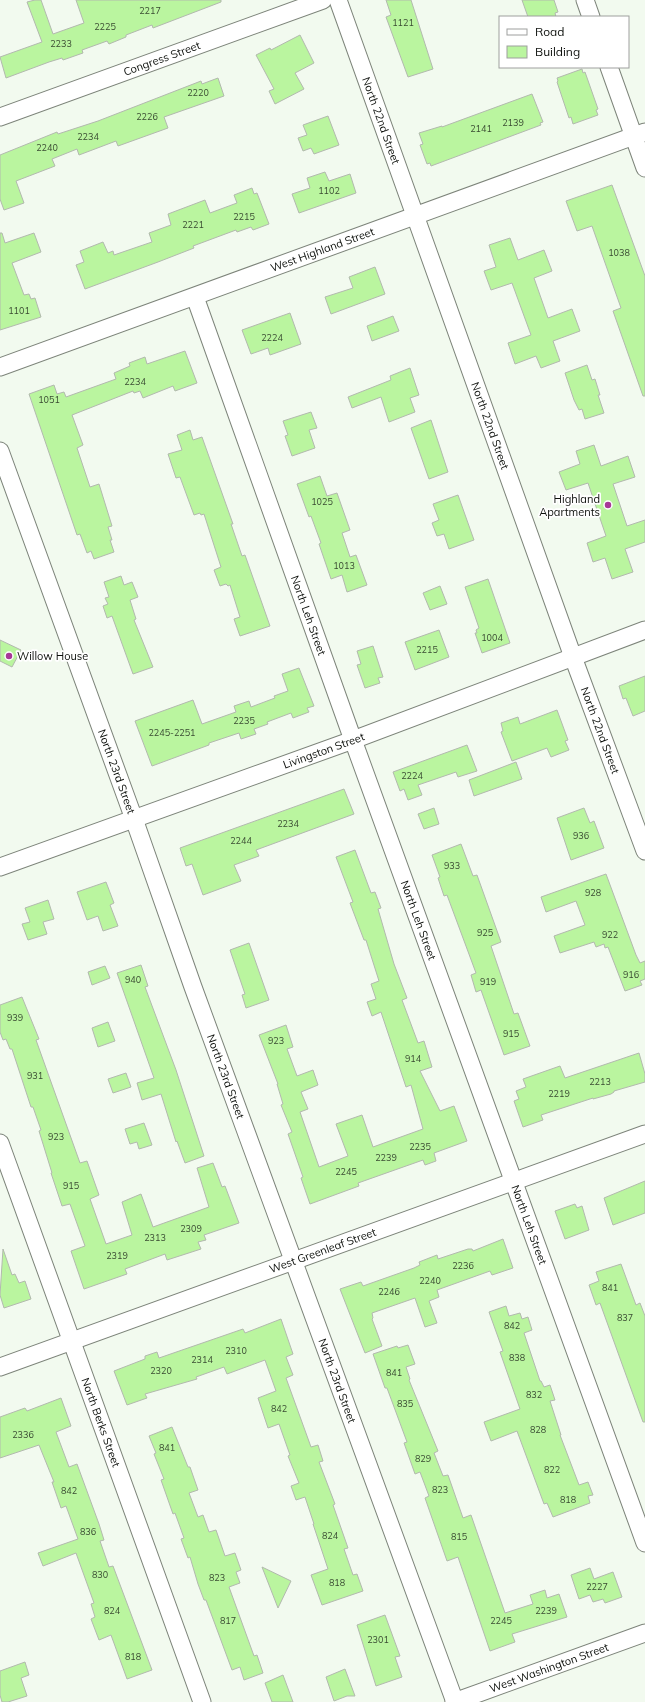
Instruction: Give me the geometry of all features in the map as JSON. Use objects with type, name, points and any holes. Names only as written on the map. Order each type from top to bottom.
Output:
[{"type":"street","name":"Congress Street","points":[[0,116],[323,0]]},
{"type":"street","name":"North 22nd Street","points":[[338,0],[573,657],[645,851]]},
{"type":"street","points":[[585,0],[591,16]]},
{"type":"street","points":[[609,68],[639,134],[645,168]]},
{"type":"street","name":"West Highland Street","points":[[0,368],[639,134]]},
{"type":"street","name":"North Leh Street","points":[[195,296],[353,740],[645,1543]]},
{"type":"street","name":"North 23rd Street","points":[[0,451],[134,819],[193,987],[454,1702]]},
{"type":"street","name":"Livingston Street","points":[[0,867],[353,740],[645,630]]},
{"type":"street","name":"West Greenleaf Street","points":[[0,1367],[645,1134]]},
{"type":"street","name":"North Berks Street","points":[[0,1143],[202,1702]]},
{"type":"street","name":"West Washington Street","points":[[454,1702],[645,1633]]},
{"type":"building","points":[[41,0],[53,34],[84,23],[76,0],[221,0],[221,2],[153,28],[152,25],[126,35],[126,37],[109,44],[107,41],[82,50],[83,53],[63,60],[62,58],[49,62],[6,78],[0,57],[42,42],[27,2]]},
{"type":"building","points":[[386,0],[411,0],[433,69],[408,77],[386,17],[391,15]]},
{"type":"building","points":[[522,0],[554,0],[558,12],[555,13],[556,16],[528,16]]},
{"type":"building","points":[[300,35],[314,63],[295,73],[304,89],[275,104],[269,91],[274,89],[256,55],[270,48],[271,50]]},
{"type":"building","points":[[582,69],[583,73],[585,72],[598,109],[596,110],[598,115],[573,124],[571,117],[569,118],[557,78]]},
{"type":"building","points":[[218,78],[224,96],[164,117],[168,128],[118,146],[116,141],[79,155],[77,149],[52,159],[55,166],[16,181],[24,203],[4,210],[0,199],[0,155],[57,132],[58,134],[98,121],[201,81],[202,84]]},
{"type":"building","points":[[532,94],[543,122],[540,123],[541,125],[431,166],[430,163],[427,164],[420,145],[423,144],[419,133],[442,127]]},
{"type":"building","points":[[328,116],[339,145],[314,154],[311,148],[303,151],[298,138],[307,135],[303,125]]},
{"type":"building","points":[[325,172],[329,181],[350,174],[356,193],[299,213],[292,194],[310,188],[307,178]]},
{"type":"building","points":[[612,185],[645,276],[645,396],[643,396],[613,311],[621,308],[592,226],[577,231],[566,201]]},
{"type":"building","points":[[252,188],[254,194],[257,193],[269,224],[253,230],[251,227],[237,232],[236,230],[193,246],[194,248],[85,289],[76,265],[84,262],[80,251],[103,242],[108,253],[113,251],[114,255],[152,242],[149,233],[171,225],[168,214],[205,200],[210,213],[237,203],[234,195]]},
{"type":"building","points":[[0,233],[2,233],[5,243],[34,233],[41,252],[12,263],[24,295],[29,294],[31,299],[35,298],[41,317],[0,330]]},
{"type":"building","points":[[510,238],[518,260],[544,250],[552,271],[534,278],[548,318],[572,309],[580,331],[553,341],[560,361],[541,368],[536,356],[515,364],[508,343],[531,335],[512,283],[491,290],[484,271],[496,267],[489,245]]},
{"type":"building","points":[[375,267],[385,294],[331,314],[325,297],[353,288],[349,277]]},
{"type":"building","points":[[290,313],[301,344],[270,355],[268,348],[251,354],[242,330]]},
{"type":"building","points":[[393,316],[399,331],[372,341],[367,326]]},
{"type":"building","points":[[185,351],[197,383],[175,391],[173,386],[143,398],[140,391],[134,393],[133,391],[72,415],[83,445],[77,448],[90,487],[99,484],[112,526],[108,527],[114,552],[94,559],[91,551],[87,553],[80,534],[77,535],[29,394],[54,385],[57,394],[64,392],[66,397],[116,379],[114,373],[130,366],[129,363],[145,357],[147,364]]},
{"type":"building","points":[[587,365],[592,380],[595,379],[604,413],[585,419],[582,409],[579,410],[574,400],[565,373]]},
{"type":"building","points":[[410,368],[419,395],[410,398],[415,412],[389,422],[381,397],[352,408],[348,397],[391,380],[390,376]]},
{"type":"building","points":[[311,412],[317,428],[309,430],[315,448],[292,456],[285,436],[288,435],[283,421]]},
{"type":"building","points":[[431,420],[448,472],[429,479],[411,428]]},
{"type":"building","points":[[190,430],[193,440],[202,437],[233,524],[231,524],[242,556],[245,555],[270,626],[240,636],[234,619],[240,617],[230,585],[228,586],[226,584],[220,586],[214,570],[221,567],[204,514],[201,515],[200,513],[194,515],[180,477],[176,478],[168,454],[182,450],[177,435]]},
{"type":"building","name":"Highland Apartments","points":[[594,445],[601,466],[628,456],[635,477],[613,484],[627,526],[645,520],[645,542],[625,549],[633,572],[612,579],[605,558],[593,562],[587,543],[606,536],[588,483],[566,490],[559,472],[580,464],[576,451]]},
{"type":"building","points":[[320,476],[327,496],[337,493],[350,530],[342,533],[350,557],[356,555],[367,585],[347,592],[342,575],[331,579],[319,544],[321,543],[311,516],[309,517],[297,484]]},
{"type":"building","points":[[458,495],[474,540],[449,549],[444,534],[437,536],[432,523],[439,520],[433,504]]},
{"type":"building","points":[[121,576],[124,585],[132,582],[138,597],[130,600],[136,619],[134,620],[153,667],[133,674],[112,616],[107,618],[103,606],[108,604],[105,598],[109,597],[104,582]]},
{"type":"building","points":[[488,579],[510,643],[482,653],[475,633],[477,633],[476,630],[479,628],[465,587]]},
{"type":"building","points":[[440,586],[447,604],[430,610],[423,593]]},
{"type":"building","points":[[439,630],[449,657],[415,670],[405,642]]},
{"type":"building","name":"Willow House","points":[[0,640],[21,650],[12,667],[0,661]]},
{"type":"building","points":[[373,646],[383,677],[378,678],[380,683],[365,688],[357,665],[361,664],[357,651]]},
{"type":"building","points":[[299,668],[314,706],[307,708],[309,712],[293,718],[291,713],[267,722],[268,724],[254,729],[256,734],[241,739],[239,733],[209,743],[209,745],[152,766],[135,721],[193,700],[202,724],[236,712],[234,706],[249,701],[251,707],[275,698],[274,696],[288,691],[282,674]]},
{"type":"building","points":[[645,676],[645,711],[633,716],[626,698],[623,699],[619,686]]},
{"type":"building","points":[[557,710],[568,740],[565,741],[569,750],[551,757],[547,748],[512,761],[501,732],[503,731],[501,723],[518,717],[520,724]]},
{"type":"building","points":[[467,745],[477,771],[458,777],[456,772],[418,785],[422,795],[408,800],[404,789],[400,791],[393,772]]},
{"type":"building","points":[[516,762],[522,779],[474,796],[469,780]]},
{"type":"building","points":[[344,789],[354,814],[256,850],[259,856],[234,865],[241,881],[203,895],[192,864],[186,866],[180,848]]},
{"type":"building","points":[[434,808],[439,824],[424,829],[418,814]]},
{"type":"building","points":[[584,808],[590,823],[594,821],[604,848],[571,860],[557,818]]},
{"type":"building","points":[[461,844],[473,876],[477,875],[501,942],[491,946],[514,1014],[518,1013],[530,1046],[504,1055],[481,990],[476,992],[471,975],[476,973],[447,895],[444,896],[438,878],[440,877],[432,855]]},
{"type":"building","points":[[355,850],[371,893],[375,892],[381,908],[378,909],[394,964],[407,998],[402,1000],[418,1043],[424,1041],[432,1067],[420,1071],[440,1111],[454,1106],[467,1141],[434,1153],[436,1161],[425,1165],[423,1160],[358,1183],[359,1186],[310,1204],[301,1178],[303,1177],[288,1134],[292,1132],[281,1105],[283,1104],[278,1084],[259,1035],[286,1025],[293,1047],[287,1049],[297,1076],[313,1070],[318,1085],[301,1092],[308,1109],[300,1112],[319,1167],[348,1156],[336,1124],[362,1115],[373,1147],[423,1129],[411,1085],[406,1087],[381,1012],[372,1016],[367,1002],[376,999],[371,984],[379,981],[366,940],[364,940],[350,903],[353,902],[336,857]]},
{"type":"building","points":[[606,874],[636,955],[640,963],[645,961],[645,979],[640,981],[642,985],[625,991],[608,947],[605,948],[604,944],[596,947],[594,942],[560,953],[554,936],[585,925],[576,901],[546,912],[541,897]]},
{"type":"building","points":[[106,882],[114,903],[110,905],[118,926],[103,931],[98,916],[87,920],[77,892]]},
{"type":"building","points":[[48,900],[54,919],[43,922],[47,934],[28,940],[22,924],[30,922],[25,908]]},
{"type":"building","points":[[249,943],[269,1000],[246,1008],[242,995],[245,994],[230,950]]},
{"type":"building","points":[[141,965],[148,986],[145,987],[176,1070],[204,1156],[185,1163],[177,1141],[176,1142],[161,1094],[142,1100],[137,1083],[154,1078],[117,973]]},
{"type":"building","points":[[105,966],[110,978],[92,985],[88,972]]},
{"type":"building","points":[[22,997],[39,1039],[36,1040],[80,1163],[87,1161],[99,1195],[90,1199],[106,1244],[132,1235],[122,1202],[141,1194],[153,1227],[209,1207],[197,1168],[213,1163],[222,1187],[225,1186],[239,1223],[204,1235],[206,1240],[198,1242],[201,1249],[167,1260],[165,1254],[125,1269],[127,1274],[84,1289],[71,1251],[85,1246],[70,1204],[62,1206],[51,1173],[39,1131],[41,1130],[33,1107],[31,1107],[12,1049],[10,1049],[6,1039],[3,1040],[0,1032],[0,1005]]},
{"type":"building","points":[[108,1022],[115,1041],[98,1047],[92,1028]]},
{"type":"building","points":[[639,1053],[645,1074],[645,1082],[541,1115],[543,1120],[523,1127],[514,1101],[519,1099],[516,1091],[526,1087],[523,1079],[560,1066],[565,1078]]},
{"type":"building","points":[[126,1073],[131,1087],[113,1093],[108,1079]]},
{"type":"building","points":[[144,1123],[152,1145],[139,1149],[137,1142],[130,1144],[125,1129]]},
{"type":"building","points":[[645,1181],[645,1213],[613,1225],[604,1198]]},
{"type":"building","points":[[575,1204],[577,1208],[582,1206],[589,1230],[565,1239],[555,1211]]},
{"type":"building","points":[[503,1239],[513,1268],[492,1275],[490,1271],[437,1290],[439,1297],[429,1301],[437,1323],[425,1327],[415,1298],[372,1313],[372,1319],[382,1346],[365,1353],[340,1289],[361,1282],[363,1286],[414,1268],[420,1265],[419,1262],[437,1255],[438,1259],[468,1249],[472,1249],[473,1251]]},
{"type":"building","points":[[3,1249],[12,1275],[15,1274],[19,1283],[25,1281],[31,1299],[4,1308],[0,1295]]},
{"type":"building","points":[[621,1264],[636,1305],[640,1303],[645,1316],[645,1422],[643,1422],[600,1303],[596,1305],[589,1285],[599,1281],[596,1272]]},
{"type":"building","points":[[506,1306],[509,1316],[520,1313],[522,1319],[528,1317],[532,1330],[524,1333],[540,1381],[544,1387],[550,1385],[555,1400],[550,1401],[560,1435],[579,1485],[588,1482],[593,1495],[588,1496],[590,1503],[553,1517],[547,1503],[544,1504],[517,1431],[491,1441],[484,1422],[520,1409],[500,1352],[503,1351],[489,1312]]},
{"type":"building","points":[[281,1319],[293,1354],[286,1357],[293,1375],[286,1378],[311,1447],[318,1445],[323,1461],[319,1462],[335,1504],[333,1505],[348,1548],[344,1549],[353,1575],[357,1574],[363,1591],[322,1605],[311,1575],[328,1569],[305,1497],[296,1500],[291,1486],[299,1483],[288,1456],[290,1455],[279,1424],[268,1428],[258,1398],[276,1391],[265,1360],[227,1374],[224,1367],[196,1377],[197,1379],[145,1394],[147,1398],[127,1405],[114,1371],[145,1359],[145,1356],[157,1352],[159,1358],[243,1329],[245,1333]]},
{"type":"building","points":[[408,1345],[415,1364],[406,1367],[409,1380],[438,1451],[434,1453],[443,1476],[448,1475],[463,1518],[471,1515],[505,1613],[533,1604],[530,1595],[545,1590],[547,1598],[559,1594],[567,1617],[512,1634],[515,1642],[490,1651],[458,1557],[447,1561],[425,1498],[429,1496],[420,1472],[415,1474],[404,1443],[407,1442],[373,1354],[397,1346],[398,1348]]},
{"type":"building","points":[[61,1398],[71,1426],[56,1432],[69,1467],[77,1464],[104,1540],[100,1541],[109,1567],[113,1566],[152,1670],[127,1679],[111,1635],[99,1640],[91,1619],[95,1617],[91,1604],[94,1603],[76,1553],[43,1566],[38,1553],[78,1539],[66,1506],[61,1508],[52,1482],[54,1482],[39,1445],[0,1458],[0,1417],[25,1408],[27,1411]]},
{"type":"building","points":[[172,1427],[188,1467],[190,1467],[198,1490],[189,1493],[198,1517],[203,1515],[209,1532],[216,1530],[225,1556],[235,1553],[241,1570],[236,1572],[240,1583],[229,1587],[254,1656],[257,1655],[263,1673],[244,1680],[240,1667],[232,1670],[206,1600],[204,1600],[198,1584],[190,1557],[188,1558],[181,1539],[184,1538],[175,1513],[173,1514],[161,1480],[164,1479],[154,1454],[156,1453],[149,1436]]},
{"type":"building","points":[[262,1567],[291,1581],[278,1608]]},
{"type":"building","points":[[590,1568],[594,1579],[613,1572],[622,1597],[605,1603],[603,1599],[593,1602],[590,1595],[579,1599],[571,1575]]},
{"type":"building","points":[[385,1615],[400,1656],[395,1657],[402,1677],[376,1686],[357,1625]]},
{"type":"building","points":[[25,1662],[29,1675],[21,1678],[27,1696],[8,1702],[2,1702],[0,1695],[0,1671]]},
{"type":"building","points":[[345,1669],[355,1696],[347,1696],[334,1701],[326,1677]]},
{"type":"building","points":[[283,1675],[293,1702],[272,1702],[265,1683]]},
{"type":"place","name":"Highland Apartments","points":[[608,505]]},
{"type":"place","name":"Willow House","points":[[9,656]]}]
